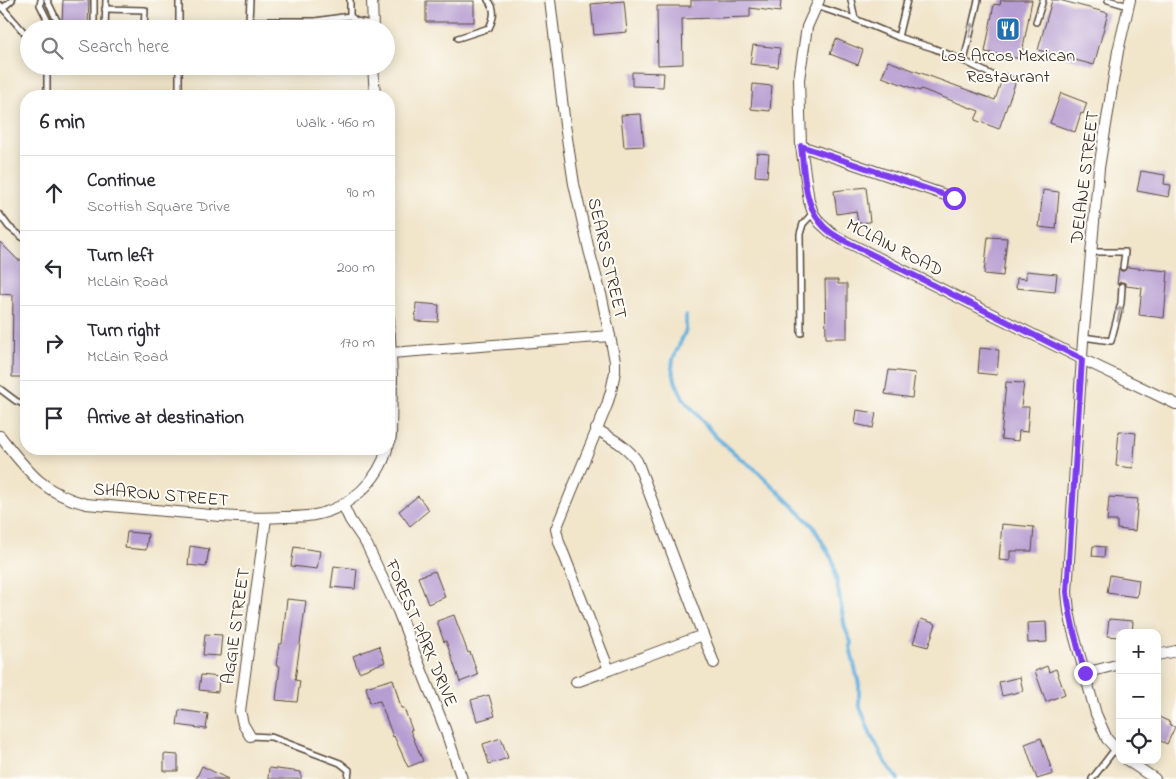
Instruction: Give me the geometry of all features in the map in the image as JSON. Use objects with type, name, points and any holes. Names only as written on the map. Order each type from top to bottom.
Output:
[{"type":"street","points":[[372,0],[372,20]]},
{"type":"street","name":"SEARS STREET","points":[[395,353],[610,336],[574,184],[550,0]]},
{"type":"street","name":"MCLAIN ROAD","points":[[817,3],[807,27],[799,79],[801,146],[809,201],[820,223],[831,233],[845,241],[1176,404]]},
{"type":"street","name":"DELANE STREET","points":[[1082,359],[1099,168],[1118,51],[1129,3]]},
{"type":"street","points":[[374,75],[375,90]]},
{"type":"street","points":[[801,146],[954,198]]},
{"type":"street","points":[[608,670],[559,542],[556,529],[611,391],[615,361],[610,336]]},
{"type":"street","points":[[1082,359],[1067,592],[1073,631],[1096,714],[1105,735],[1116,749]]},
{"type":"street","points":[[596,429],[631,453],[637,461],[714,663]]},
{"type":"street","name":"SHARON STREET","points":[[0,436],[27,469],[47,488],[74,501],[86,504],[230,517],[301,517],[319,514],[343,505],[373,478],[386,455]]},
{"type":"street","name":"FOREST PARK DRIVE","points":[[343,505],[350,520],[367,545],[398,612],[446,729],[462,779]]},
{"type":"street","name":"AGGIE STREET","points":[[250,736],[243,724],[240,711],[266,518]]},
{"type":"street","points":[[576,682],[703,636]]},
{"type":"street","points":[[1161,655],[1176,651]]},
{"type":"street","points":[[1085,673],[1116,665]]},
{"type":"street","points":[[1133,764],[1155,779]]},
{"type":"lane","points":[[12,0],[1,6],[20,28]]},
{"type":"lane","points":[[41,0],[40,5],[48,20]]},
{"type":"lane","points":[[47,0],[57,20]]},
{"type":"lane","points":[[94,0],[94,20]]},
{"type":"lane","points":[[105,20],[106,0]]},
{"type":"lane","points":[[179,0],[179,20]]},
{"type":"lane","points":[[249,20],[250,0]]},
{"type":"lane","points":[[350,0],[350,16]]},
{"type":"lane","points":[[458,38],[489,28],[494,18],[493,6],[488,0]]},
{"type":"lane","points":[[851,0],[855,19]]},
{"type":"lane","points":[[898,37],[907,0]]},
{"type":"lane","points":[[964,61],[978,0]]},
{"type":"lane","points":[[1036,22],[1043,0]]},
{"type":"lane","points":[[1108,0],[1129,3]]},
{"type":"lane","points":[[817,3],[898,37],[933,48],[994,76]]},
{"type":"lane","points":[[106,10],[144,10],[144,20]]},
{"type":"lane","points":[[322,20],[350,16],[355,20]]},
{"type":"lane","points":[[47,75],[47,90]]},
{"type":"lane","points":[[179,75],[179,90]]},
{"type":"lane","points":[[801,333],[800,234],[802,224],[814,212]]},
{"type":"lane","points":[[0,216],[9,227],[20,235]]},
{"type":"lane","points":[[1091,252],[1124,252],[1123,267]]},
{"type":"lane","points":[[1083,336],[1111,342],[1121,304],[1122,286]]},
{"type":"lane","points":[[0,389],[20,403]]},
{"type":"lane","points":[[250,736],[271,738],[340,763],[349,770],[348,779]]},
{"type":"lane","points":[[1092,779],[1116,754]]},
{"type":"building","points":[[63,0],[89,0],[88,20],[62,20]]},
{"type":"building","points":[[691,0],[781,0],[780,12],[750,8],[750,17],[682,19],[683,64],[658,65],[657,6],[691,6]]},
{"type":"building","name":"Los Arcos Mexican Restaurant","points":[[1001,0],[1032,0],[1021,59],[985,52],[994,4],[1000,5]]},
{"type":"building","points":[[1052,0],[1059,0],[1108,13],[1094,65],[1038,50]]},
{"type":"building","points":[[426,1],[474,1],[474,22],[426,22]]},
{"type":"building","points":[[624,1],[627,32],[594,35],[591,4]]},
{"type":"building","points":[[836,39],[863,50],[858,65],[830,54]]},
{"type":"building","points":[[753,45],[780,48],[778,67],[750,64]]},
{"type":"building","points":[[888,61],[995,100],[1004,73],[1017,78],[999,129],[975,120],[979,111],[921,89],[920,91],[882,77]]},
{"type":"building","points":[[632,72],[664,73],[663,87],[632,86]]},
{"type":"building","points":[[753,84],[772,86],[770,111],[751,109]]},
{"type":"building","points":[[1061,93],[1087,103],[1083,114],[1081,113],[1075,132],[1050,123]]},
{"type":"building","points":[[641,114],[644,146],[624,147],[621,115]]},
{"type":"building","points":[[757,153],[769,154],[767,177],[755,176]]},
{"type":"building","points":[[1141,171],[1165,175],[1164,184],[1171,185],[1169,197],[1137,191]]},
{"type":"building","points":[[866,187],[870,222],[858,223],[856,211],[837,214],[834,191]]},
{"type":"building","points":[[1043,190],[1059,192],[1056,229],[1039,227]]},
{"type":"building","points":[[988,237],[1007,238],[1003,276],[984,274]]},
{"type":"building","points":[[0,242],[20,260],[20,377],[12,377],[13,295],[0,294]]},
{"type":"building","points":[[1127,267],[1168,271],[1164,318],[1139,315],[1142,288],[1126,286],[1123,282],[1117,285],[1119,268],[1121,271],[1124,271]]},
{"type":"building","points":[[1026,271],[1057,274],[1055,292],[1016,288],[1017,278],[1026,279]]},
{"type":"building","points":[[825,280],[838,280],[838,284],[847,284],[847,338],[826,338]]},
{"type":"building","points":[[416,303],[439,305],[438,322],[415,321]]},
{"type":"building","points":[[980,348],[999,350],[997,375],[978,373]]},
{"type":"building","points":[[889,370],[915,373],[912,398],[885,394]]},
{"type":"building","points":[[1006,382],[1024,383],[1021,407],[1029,407],[1027,432],[1019,431],[1018,441],[1001,439]]},
{"type":"building","points":[[857,410],[876,413],[873,428],[855,424]]},
{"type":"building","points":[[1119,431],[1136,433],[1133,468],[1116,466]]},
{"type":"building","points":[[418,496],[429,510],[410,526],[399,511]]},
{"type":"building","points":[[1109,497],[1138,499],[1135,531],[1117,529],[1117,521],[1107,521]]},
{"type":"building","points":[[1002,524],[1034,527],[1032,551],[1010,551],[1010,561],[999,560]]},
{"type":"building","points":[[127,532],[148,534],[146,550],[125,548]]},
{"type":"building","points":[[190,546],[209,549],[206,567],[188,565]]},
{"type":"building","points":[[1093,546],[1105,547],[1104,557],[1092,556]]},
{"type":"building","points":[[294,547],[320,551],[317,569],[291,566]]},
{"type":"building","points":[[334,566],[357,569],[355,589],[331,587]]},
{"type":"building","points":[[435,571],[445,597],[428,604],[418,577]]},
{"type":"building","points":[[1110,575],[1139,580],[1137,597],[1107,593]]},
{"type":"building","points":[[287,599],[306,601],[295,680],[300,681],[297,702],[276,700],[280,666],[276,666],[279,644],[282,644]]},
{"type":"building","points":[[454,615],[478,675],[460,682],[437,621]]},
{"type":"building","points":[[921,619],[936,624],[928,647],[913,643]]},
{"type":"building","points":[[1109,619],[1133,621],[1132,629],[1116,629],[1116,637],[1107,636]]},
{"type":"building","points":[[1046,622],[1047,642],[1028,643],[1027,623]]},
{"type":"building","points":[[205,634],[222,635],[220,656],[203,655]]},
{"type":"building","points":[[379,646],[385,662],[359,672],[353,656]]},
{"type":"building","points":[[1047,666],[1049,672],[1056,669],[1065,694],[1046,702],[1035,671]]},
{"type":"building","points":[[201,675],[219,677],[218,692],[199,690]]},
{"type":"building","points":[[1020,677],[1023,691],[1002,696],[999,682]]},
{"type":"building","points":[[393,679],[401,708],[404,708],[412,730],[410,730],[423,761],[408,767],[393,737],[380,701],[370,703],[366,687]]},
{"type":"building","points":[[489,695],[495,716],[477,721],[471,700]]},
{"type":"building","points":[[179,710],[208,714],[206,729],[177,725]]},
{"type":"building","points":[[1161,718],[1175,727],[1167,744],[1161,741]]},
{"type":"building","points":[[501,738],[508,758],[489,764],[483,744]]},
{"type":"building","points":[[1041,738],[1053,774],[1037,779],[1025,744]]},
{"type":"building","points":[[164,754],[178,755],[178,771],[164,771]]},
{"type":"building","points":[[202,766],[228,779],[196,779]]},
{"type":"building","points":[[269,768],[301,772],[301,779],[268,779]]},
{"type":"waterway","points":[[686,316],[686,330],[673,359],[672,368],[676,383],[683,398],[715,436],[755,469],[813,526],[833,561],[845,628],[851,642],[850,647],[859,685],[859,704],[870,733],[886,763],[898,779]]},
{"type":"place","name":"Los Arcos Mexican Restaurant","points":[[1008,29]]},
{"type":"route","points":[[954,198],[801,146],[809,201],[820,223],[831,233],[1082,359],[1067,592],[1073,631],[1085,673]]}]
